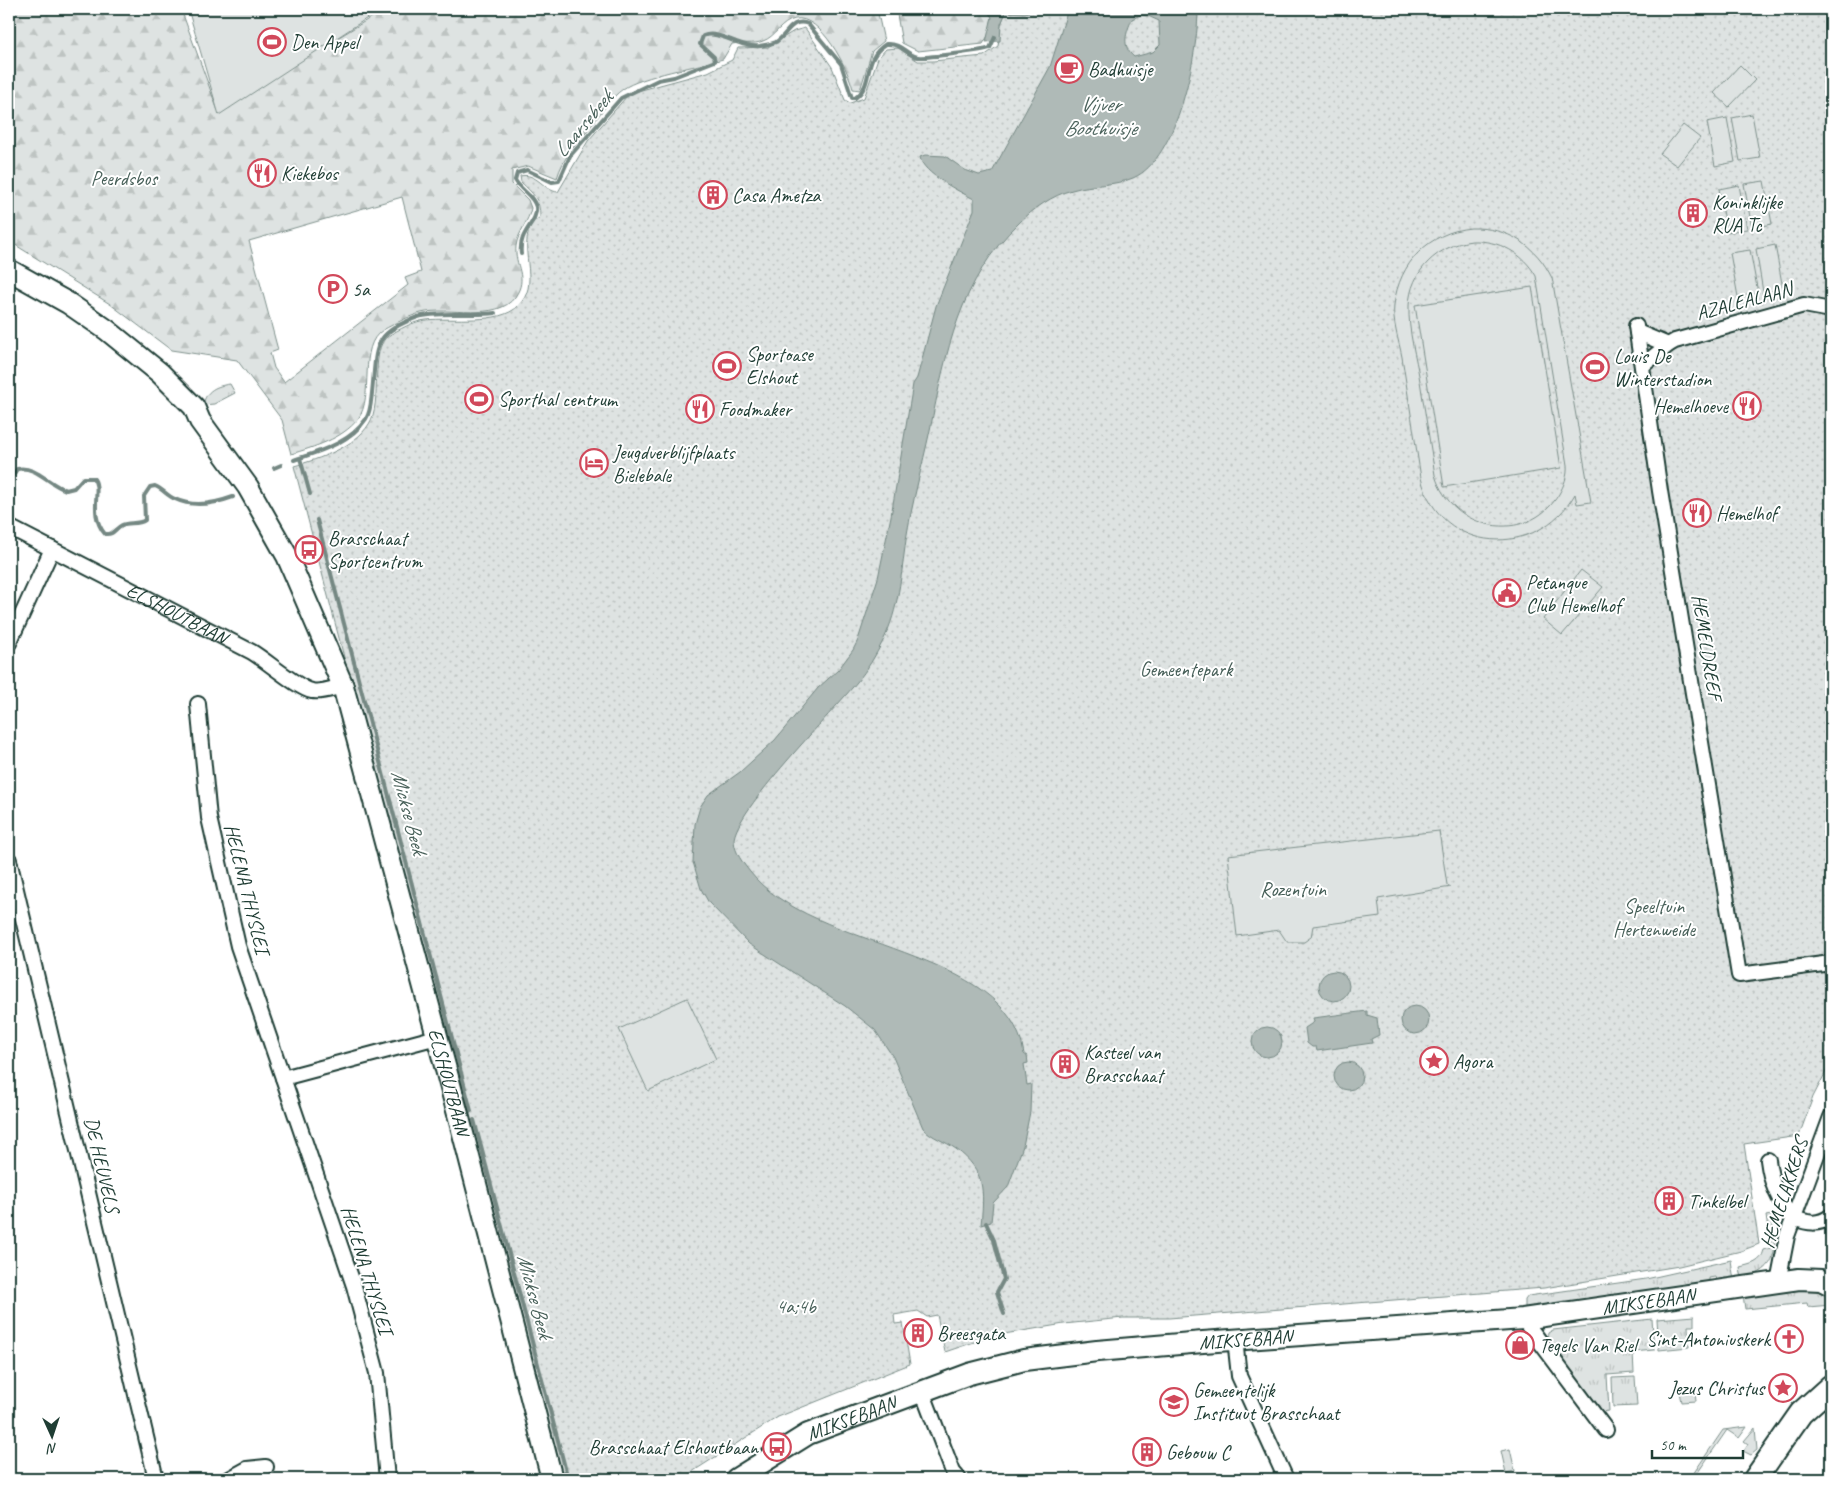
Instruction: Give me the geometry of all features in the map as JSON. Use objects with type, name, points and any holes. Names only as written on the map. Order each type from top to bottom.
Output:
[{"type":"main road","name":"ELSHOUTBAAN","points":[[9,270],[68,303],[107,330],[160,373],[197,410],[204,412],[238,452],[279,517],[330,628],[341,662],[343,686],[438,1037],[552,1479]]},
{"type":"main road","name":"MIKSEBAAN","points":[[736,1479],[808,1434],[969,1374],[1048,1356],[1235,1339],[1524,1319],[1810,1278],[1821,1280],[1831,1285]]},
{"type":"main road","points":[[1755,1479],[1796,1420],[1831,1386]]},
{"type":"street","name":"AZALEALAAN","points":[[1642,366],[1668,345],[1804,305],[1831,310]]},
{"type":"street","name":"HEMELDREEF","points":[[1668,345],[1636,329],[1660,491],[1740,975],[1831,963]]},
{"type":"street","name":"ELSHOUTBAAN","points":[[9,527],[252,652],[269,662],[301,687],[311,691],[343,686]]},
{"type":"street","points":[[9,643],[52,549]]},
{"type":"street","name":"HELENA THYSLEI","points":[[198,704],[209,818],[236,937],[354,1286],[377,1373],[387,1479]]},
{"type":"street","name":"DE HEUVELS","points":[[9,860],[156,1479]]},
{"type":"street","points":[[283,1078],[438,1037]]},
{"type":"street","name":"HEMELAKKERS","points":[[1778,1282],[1786,1236],[1831,1117]]},
{"type":"street","points":[[1768,1160],[1771,1182],[1781,1204],[1793,1218],[1805,1222],[1826,1219]]},
{"type":"street","points":[[1524,1319],[1606,1430]]},
{"type":"street","points":[[1235,1339],[1236,1359],[1242,1384],[1286,1479]]},
{"type":"street","points":[[922,1391],[953,1472],[959,1479]]},
{"type":"street","points":[[229,1479],[247,1469],[266,1466]]},
{"type":"green space","name":"Peerdsbos","points":[[9,9],[181,9],[218,111],[385,9],[877,9],[884,41],[872,51],[860,90],[853,89],[839,57],[823,34],[814,25],[805,20],[795,19],[786,23],[763,41],[732,44],[723,59],[656,76],[631,84],[623,89],[609,102],[570,152],[557,178],[528,166],[512,170],[512,184],[528,200],[531,208],[516,246],[521,283],[515,297],[507,305],[497,309],[471,312],[432,311],[421,313],[383,330],[375,337],[371,347],[368,359],[365,398],[363,409],[358,419],[336,437],[291,454],[282,420],[237,360],[171,350],[110,304],[9,241]],"holes":[[[402,197],[421,272],[405,278],[408,285],[284,382],[274,368],[270,353],[278,350],[249,241]]]},
{"type":"green space","points":[[188,9],[381,9],[219,115]]},
{"type":"green space","points":[[896,9],[986,9],[992,17],[989,34],[983,44],[918,51],[902,43]]},
{"type":"green space","name":"Gemeentepark","points":[[1035,9],[1831,9],[1831,1062],[1813,1097],[1799,1136],[1744,1144],[1759,1244],[1741,1251],[1679,1266],[1544,1288],[1169,1318],[1123,1318],[1064,1324],[992,1336],[945,1352],[937,1315],[927,1317],[918,1311],[894,1315],[895,1324],[903,1323],[910,1364],[778,1417],[681,1479],[559,1479],[294,466],[325,456],[346,446],[363,432],[369,424],[375,403],[379,352],[382,343],[388,336],[416,322],[436,319],[488,318],[510,312],[518,306],[525,297],[528,288],[527,238],[531,225],[540,217],[539,205],[532,193],[521,182],[520,176],[526,175],[536,179],[549,189],[558,192],[588,141],[627,96],[634,92],[708,72],[732,60],[738,48],[768,47],[794,31],[805,28],[832,67],[845,100],[850,103],[864,98],[878,58],[886,49],[898,48],[918,61],[984,56],[998,46],[1001,24],[1006,12],[1032,12]]},
{"type":"green space","points":[[1740,65],[1755,80],[1729,107],[1714,93]]},
{"type":"green space","points":[[1752,114],[1760,158],[1740,161],[1732,118]]},
{"type":"green space","points":[[1727,118],[1735,162],[1715,166],[1707,122]]},
{"type":"green space","points":[[1683,125],[1700,138],[1677,166],[1660,154]]},
{"type":"green space","points":[[1764,181],[1772,224],[1752,228],[1744,184]]},
{"type":"green space","points":[[1739,185],[1747,229],[1727,232],[1719,189]]},
{"type":"green space","points":[[1471,228],[1484,229],[1497,231],[1519,240],[1538,256],[1552,278],[1591,502],[1577,504],[1575,494],[1559,515],[1538,530],[1515,538],[1491,540],[1468,534],[1448,522],[1432,504],[1421,478],[1395,324],[1394,305],[1402,276],[1409,263],[1429,243],[1456,231]],"holes":[[[1472,241],[1482,241],[1501,246],[1517,255],[1531,268],[1536,276],[1567,465],[1566,477],[1559,494],[1545,511],[1528,521],[1510,526],[1491,525],[1473,519],[1457,509],[1444,494],[1435,475],[1410,325],[1409,306],[1411,293],[1420,271],[1437,254],[1448,248]]]},
{"type":"green space","points":[[1775,245],[1783,289],[1763,292],[1756,249]]},
{"type":"green space","points":[[1750,250],[1758,293],[1738,297],[1730,253]]},
{"type":"green space","points":[[1532,287],[1561,468],[1444,487],[1415,305]]},
{"type":"green space","points":[[230,384],[235,393],[214,404],[203,405],[209,392],[220,386]]},
{"type":"green space","points":[[1581,570],[1603,587],[1562,635],[1543,619]]},
{"type":"green space","name":"Rozentuin","points":[[1439,831],[1447,885],[1451,887],[1378,899],[1380,917],[1313,926],[1311,937],[1304,942],[1287,942],[1279,930],[1237,936],[1228,855]]},
{"type":"green space","points":[[687,998],[716,1059],[648,1091],[619,1029]]},
{"type":"green space","points":[[1771,1215],[1774,1248],[1770,1263],[1764,1270],[1742,1279],[1740,1267],[1755,1262],[1761,1258],[1764,1250],[1771,1248],[1766,1216]]},
{"type":"green space","points":[[1731,1260],[1734,1281],[1727,1282],[1726,1278],[1716,1280],[1715,1277],[1709,1278],[1709,1285],[1525,1309],[1525,1300],[1528,1296],[1646,1279]]},
{"type":"green space","points":[[1807,1288],[1824,1293],[1831,1299],[1831,1305],[1808,1307],[1807,1303],[1745,1309],[1743,1295]]},
{"type":"green space","points":[[1694,1316],[1694,1326],[1688,1326],[1689,1347],[1659,1350],[1657,1319]]},
{"type":"green space","points":[[1652,1319],[1654,1350],[1633,1352],[1634,1373],[1607,1375],[1609,1411],[1600,1412],[1547,1339],[1548,1333],[1553,1330]]},
{"type":"green space","points":[[1635,1377],[1637,1406],[1613,1407],[1612,1378]]},
{"type":"green space","points":[[1695,1391],[1696,1401],[1681,1402],[1679,1392]]},
{"type":"green space","points":[[1747,1427],[1739,1438],[1727,1430],[1694,1478],[1691,1477],[1723,1430]]},
{"type":"green space","points":[[1755,1428],[1757,1450],[1751,1455],[1743,1451],[1748,1444],[1744,1441]]},
{"type":"green space","points":[[1510,1449],[1515,1471],[1506,1473],[1501,1451]]},
{"type":"water","points":[[986,9],[1035,9],[1025,13],[1006,12],[1001,24],[1000,41],[986,42],[992,17]]},
{"type":"water","name":"Vijver Boothuisje","points":[[1068,9],[1198,9],[1194,51],[1182,103],[1173,128],[1162,150],[1149,167],[1126,181],[1072,190],[1044,203],[1019,223],[999,245],[982,269],[969,293],[949,346],[911,512],[896,604],[883,641],[861,677],[767,785],[738,827],[734,841],[738,854],[750,872],[779,898],[817,919],[947,970],[984,992],[1010,1019],[1024,1054],[1027,1056],[1028,1063],[1024,1064],[1027,1085],[1031,1084],[1030,1112],[1023,1146],[1008,1187],[993,1203],[991,1222],[981,1225],[983,1202],[981,1182],[978,1174],[966,1157],[923,1128],[893,1057],[875,1030],[845,1006],[749,944],[709,903],[701,889],[693,862],[695,824],[700,807],[708,795],[740,772],[775,740],[818,688],[838,670],[858,640],[878,578],[891,516],[913,384],[917,378],[936,306],[974,210],[974,199],[951,187],[934,175],[922,163],[920,157],[925,155],[945,156],[965,170],[979,175],[992,172],[1050,67]],"holes":[[[1140,15],[1159,21],[1160,45],[1153,52],[1134,57],[1126,44],[1128,29],[1132,19]]]},
{"type":"water","points":[[1334,971],[1340,972],[1348,980],[1348,992],[1340,1000],[1334,1001],[1328,1000],[1320,992],[1319,986],[1320,980],[1328,972]]},
{"type":"water","points":[[1415,1006],[1425,1010],[1429,1020],[1425,1030],[1415,1034],[1405,1030],[1401,1020],[1405,1010]]},
{"type":"water","points":[[1367,1011],[1367,1015],[1377,1018],[1379,1035],[1371,1039],[1372,1043],[1317,1051],[1316,1047],[1312,1047],[1307,1043],[1305,1028],[1314,1022],[1313,1018]]},
{"type":"water","points":[[1267,1027],[1273,1028],[1281,1036],[1281,1048],[1273,1056],[1267,1057],[1261,1056],[1253,1048],[1252,1042],[1253,1036],[1261,1028]]},
{"type":"water","points":[[1348,1062],[1358,1066],[1362,1076],[1358,1086],[1348,1090],[1338,1086],[1334,1076],[1338,1066]]},
{"type":"waterway","name":"Laarsebeek","points":[[521,254],[522,239],[534,218],[536,207],[533,200],[515,180],[517,173],[527,170],[552,182],[559,181],[570,156],[621,98],[658,80],[674,77],[715,61],[714,57],[700,44],[703,36],[716,35],[745,45],[760,46],[776,42],[798,23],[808,24],[841,64],[852,98],[855,98],[865,86],[873,57],[886,44],[896,45],[914,56],[923,57],[990,48],[995,37]]},
{"type":"waterway","name":"Laarsebeek","points":[[294,460],[343,440],[352,434],[366,419],[371,406],[376,354],[379,344],[391,330],[402,323],[425,315],[495,313]]},
{"type":"waterway","name":"Mickse Beek","points":[[300,458],[310,494]]},
{"type":"waterway","name":"Laarsebeek","points":[[274,468],[281,465]]},
{"type":"waterway","name":"Laarsebeek","points":[[9,517],[12,477],[17,469],[30,470],[66,490],[74,488],[83,478],[93,478],[97,488],[97,518],[105,534],[112,533],[122,525],[145,520],[144,496],[150,487],[155,486],[172,498],[182,502],[197,504],[219,502],[233,497]]},
{"type":"waterway","name":"Mickse Beek","points":[[317,520],[471,1111]]},
{"type":"waterway","name":"Mickse Beek","points":[[474,1120],[568,1479]]},
{"type":"waterway","points":[[986,1223],[994,1240],[1004,1279],[997,1292],[1004,1314]]},
{"type":"place","name":"Den Appel","points":[[272,42]]},
{"type":"place","name":"Badhuisje","points":[[1069,69]]},
{"type":"place","name":"Kiekebos","points":[[262,173]]},
{"type":"place","name":"Casa Ametza","points":[[713,195]]},
{"type":"place","name":"Koninklijke RUA Tc","points":[[1693,213]]},
{"type":"place","name":"5a","points":[[333,289]]},
{"type":"place","name":"Sportoase Elshout","points":[[727,366]]},
{"type":"place","name":"Louis De Winterstadion","points":[[1595,367]]},
{"type":"place","name":"Sporthal centrum","points":[[479,399]]},
{"type":"place","name":"Hemelhoeve","points":[[1747,406]]},
{"type":"place","name":"Foodmaker","points":[[700,409]]},
{"type":"place","name":"Jeugdverblijfplaats Bielebale","points":[[594,463]]},
{"type":"place","name":"Hemelhof","points":[[1697,513]]},
{"type":"place","name":"Brasschaat Sportcentrum","points":[[309,550]]},
{"type":"place","name":"Petanque Club Hemelhof","points":[[1507,593]]},
{"type":"place","name":"Agora","points":[[1434,1061]]},
{"type":"place","name":"Kasteel van Brasschaat","points":[[1065,1064]]},
{"type":"place","name":"Tinkelbel","points":[[1669,1201]]},
{"type":"place","name":"Breesgata","points":[[918,1333]]},
{"type":"place","name":"Sint-Antoniuskerk","points":[[1789,1339]]},
{"type":"place","name":"Tegels Van Riel","points":[[1520,1345]]},
{"type":"place","name":"Jezus Christus","points":[[1783,1388]]},
{"type":"place","name":"Gemeentelijk Instituut Brasschaat","points":[[1174,1402]]},
{"type":"place","name":"Brasschaat Elshoutbaan","points":[[777,1447]]},
{"type":"place","name":"Gebouw C","points":[[1147,1452]]},
{"type":"park label","name":"Speeltuin Hertenweide","points":[[1654,918]]},
{"type":"park label","name":"4a;4b","points":[[796,1306]]}]
